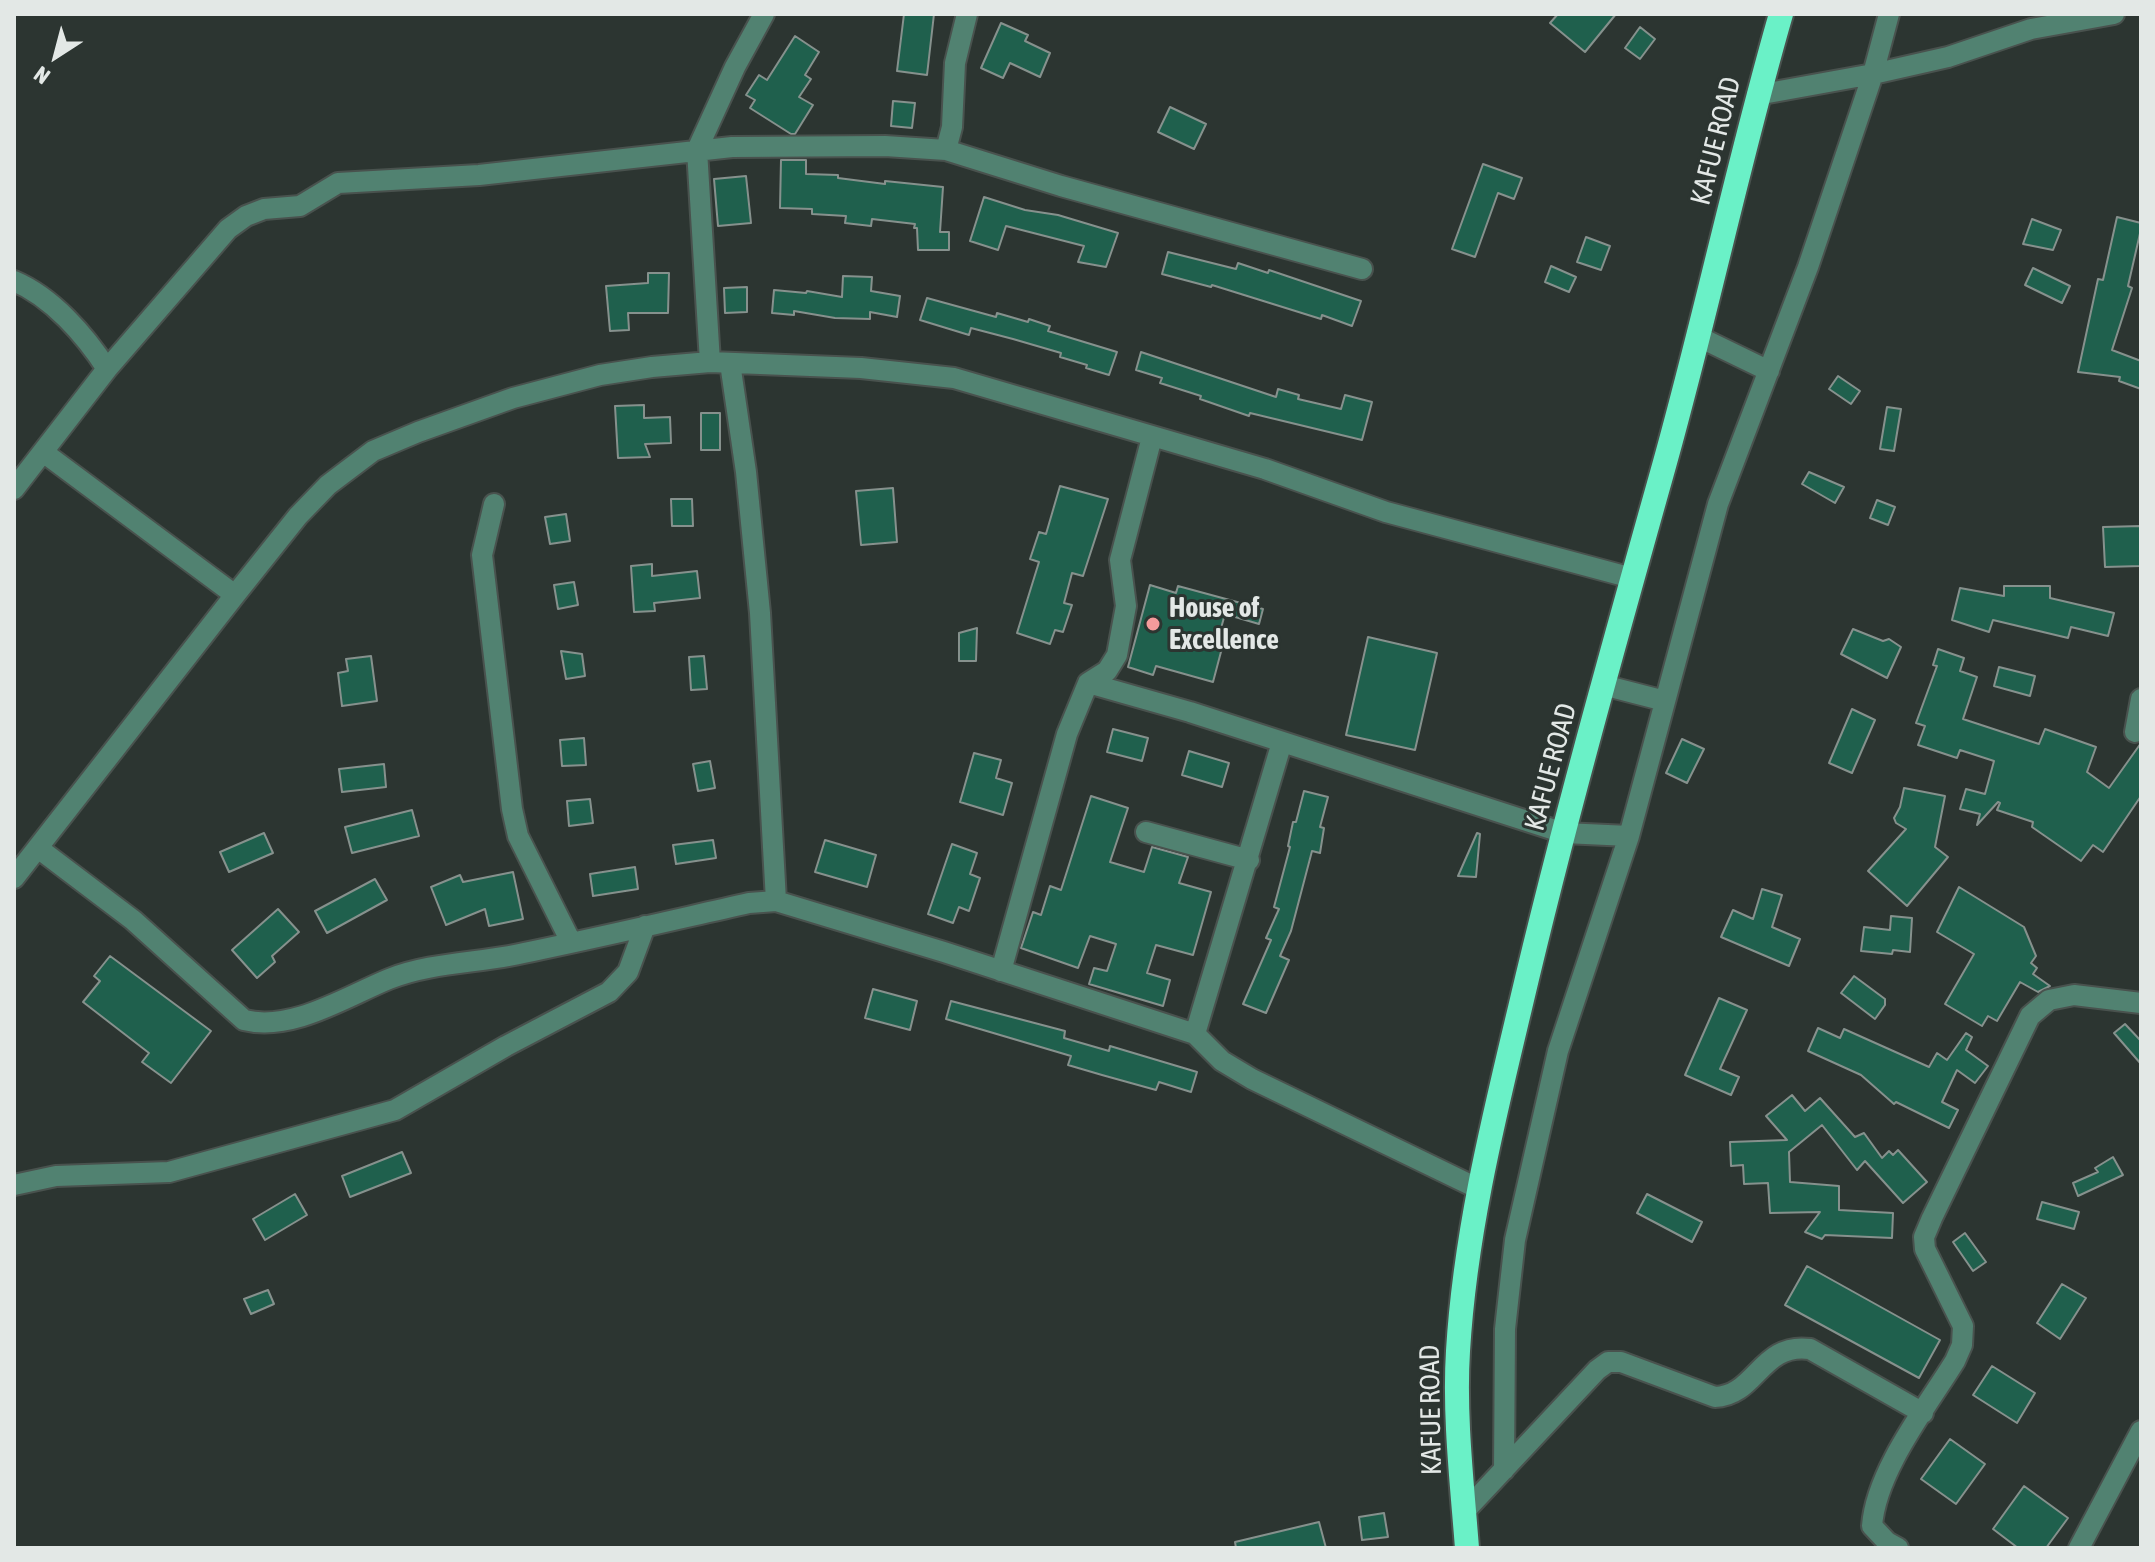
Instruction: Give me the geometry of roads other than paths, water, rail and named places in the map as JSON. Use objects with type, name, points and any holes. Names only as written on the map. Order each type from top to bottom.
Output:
[{"type":"highway","name":"KAFUE ROAD","points":[[1467,1548],[1458,1350],[1479,1189],[1535,944],[1699,337],[1757,95],[1781,14]]},
{"type":"street","points":[[764,14],[735,67],[697,150],[720,363],[746,472],[760,613],[776,901]]},
{"type":"street","points":[[946,150],[952,127],[955,63],[967,14]]},
{"type":"street","points":[[1504,1470],[1505,1329],[1515,1240],[1558,1051],[1629,836],[1718,504],[1808,267],[1873,74],[1889,14]]},
{"type":"street","points":[[1757,95],[1948,57],[2031,29],[2114,14]]},
{"type":"street","points":[[14,489],[107,369],[228,229],[246,216],[264,209],[300,206],[338,183],[479,175],[732,147],[885,146],[946,150],[1362,269]]},
{"type":"street","points":[[14,281],[77,328],[107,369]]},
{"type":"street","points":[[1699,337],[1769,371]]},
{"type":"street","points":[[14,878],[298,516],[328,485],[373,451],[465,414],[559,385],[652,367],[720,363],[861,368],[954,378],[1265,469],[1386,512],[1632,578]]},
{"type":"street","points":[[1001,971],[1067,734],[1088,683],[1107,671],[1117,655],[1126,606],[1120,560],[1152,437]]},
{"type":"street","points":[[43,452],[235,595]]},
{"type":"street","points":[[494,504],[482,555],[512,809],[518,836],[571,942]]},
{"type":"street","points":[[1088,683],[1190,712],[1564,833],[1629,836]]},
{"type":"street","points":[[1603,685],[1665,701]]},
{"type":"street","points":[[2135,732],[2141,699]]},
{"type":"street","points":[[1195,1034],[1282,742]]},
{"type":"street","points":[[1146,832],[1249,860]]},
{"type":"street","points":[[38,848],[133,920],[231,1010],[244,1020],[259,1024],[278,1022],[309,1012],[402,974],[571,942],[749,903],[776,901],[1195,1034],[1222,1061],[1252,1079],[1479,1189]]},
{"type":"street","points":[[14,1185],[56,1176],[169,1172],[395,1110],[506,1046],[609,992],[628,972],[645,926]]},
{"type":"street","points":[[1898,1548],[1887,1542],[1872,1526],[1874,1505],[1884,1477],[1962,1345],[1963,1326],[1929,1262],[1924,1237],[2030,1016],[2049,1000],[2074,995],[2141,1003]]},
{"type":"street","points":[[1464,1512],[1608,1362],[1621,1362],[1715,1397],[1727,1396],[1779,1352],[1794,1347],[1810,1349],[1923,1413]]},
{"type":"street","points":[[2079,1548],[2141,1431]]},
{"type":"place","name":"House of Excellence","points":[[1153,624]]}]
